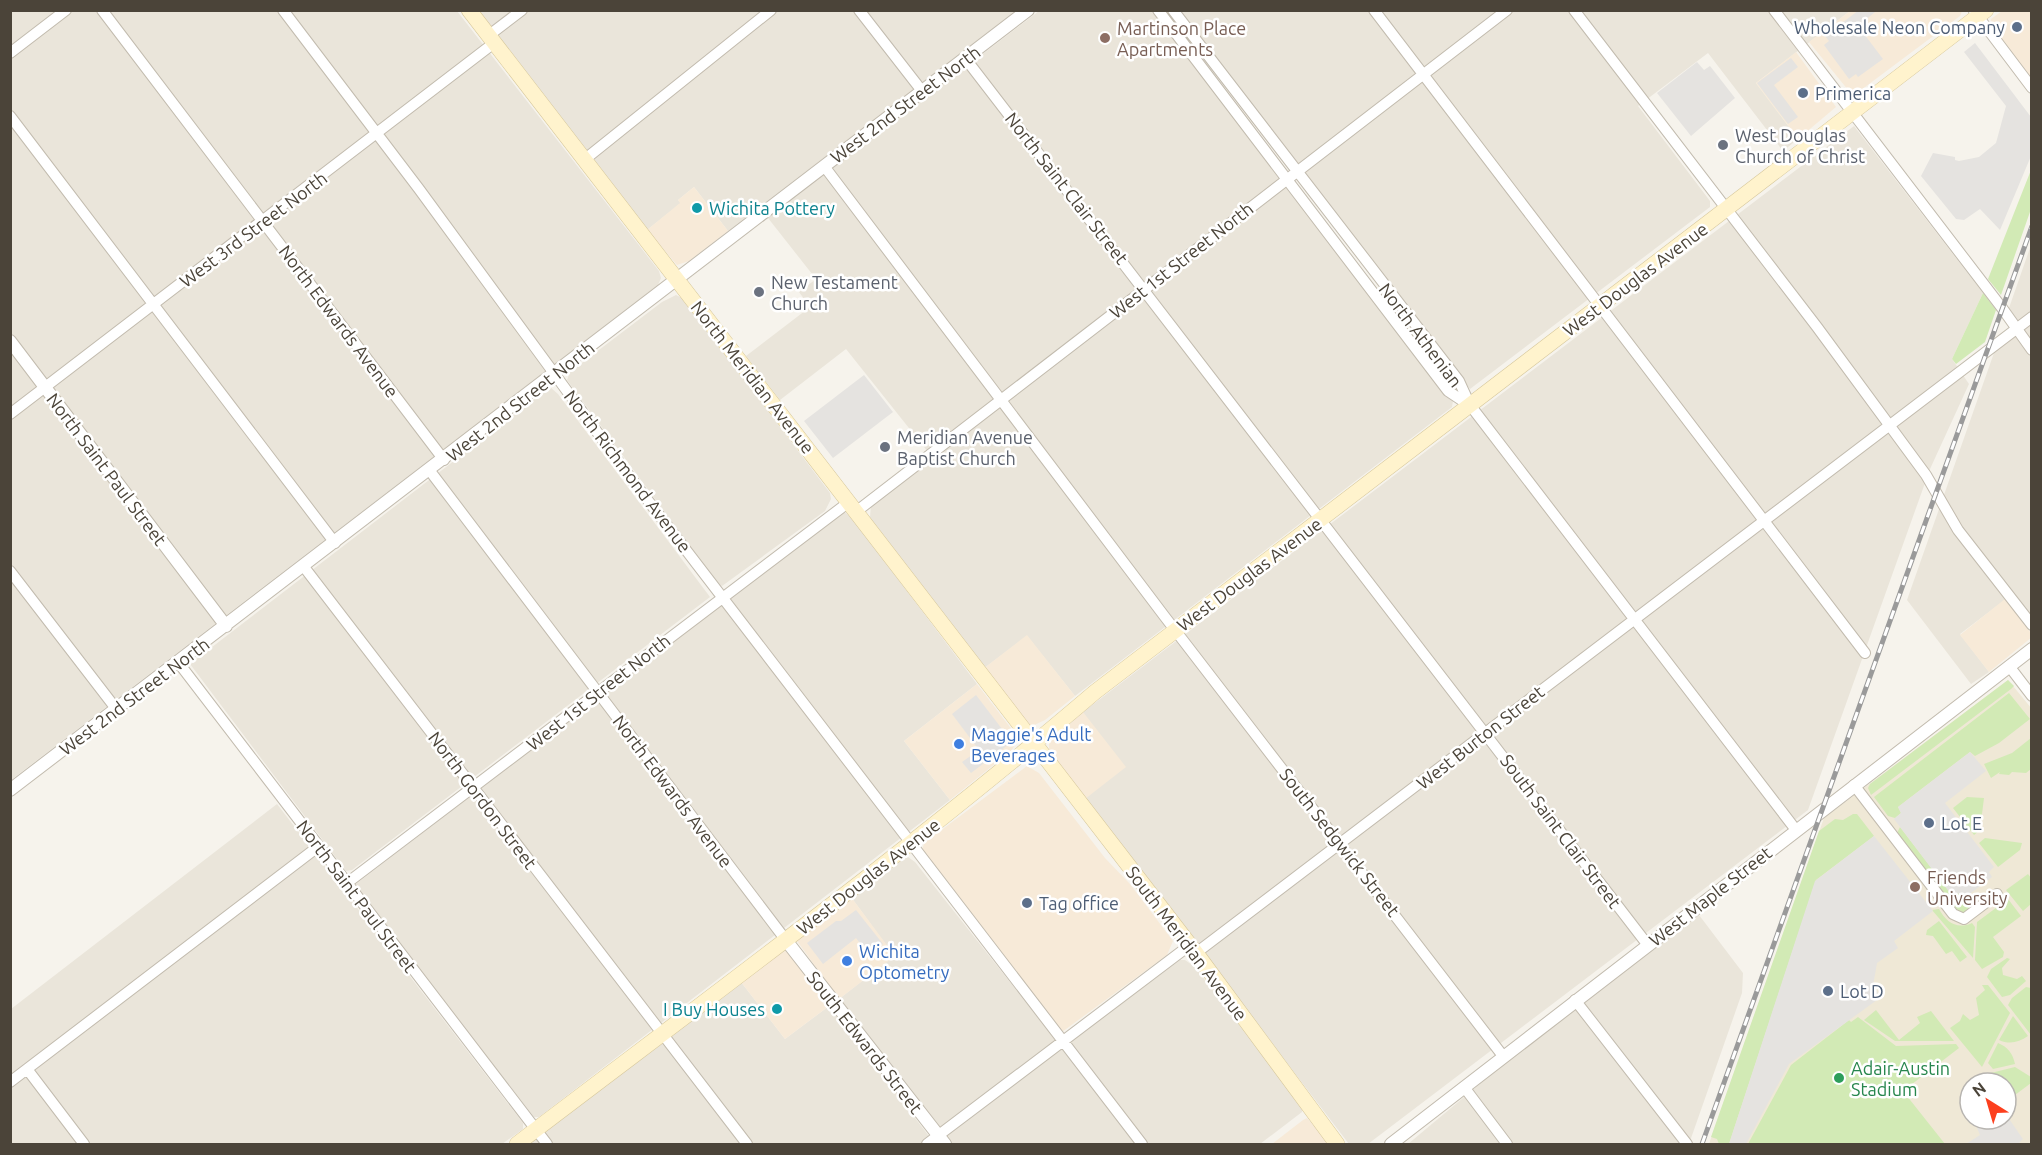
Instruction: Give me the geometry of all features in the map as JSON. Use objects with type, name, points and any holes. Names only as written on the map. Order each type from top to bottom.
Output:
[{"type":"main road","name":"North Meridian Avenue","points":[[469,10],[1034,744]]},
{"type":"main road","name":"West Douglas Avenue","points":[[517,1144],[910,844],[1095,692],[1852,113],[1979,13]]},
{"type":"main road","name":"South Meridian Avenue","points":[[1034,744],[1193,949],[1337,1144]]},
{"type":"street","points":[[10,53],[66,10]]},
{"type":"street","name":"North Edwards Avenue","points":[[102,10],[444,460]]},
{"type":"street","name":"North Richmond Avenue","points":[[283,10],[633,480],[1142,1144]]},
{"type":"street","name":"West 3rd Street North","points":[[10,414],[377,134],[491,39],[522,10]]},
{"type":"street","points":[[584,160],[771,10]]},
{"type":"street","points":[[859,10],[922,91]]},
{"type":"street","name":"West 2nd Street North","points":[[10,790],[430,471],[1028,10]]},
{"type":"street","name":"North Athenian","points":[[1158,10],[1448,391],[1470,405]]},
{"type":"street","name":"North Athenian","points":[[1173,10],[1459,381],[1470,405]]},
{"type":"street","points":[[1374,10],[1601,304],[1865,653]]},
{"type":"street","name":"West 1st Street North","points":[[347,883],[474,789],[723,597],[853,507],[1000,399],[1507,10]]},
{"type":"street","points":[[1574,10],[1890,424],[1926,475],[1958,530],[2031,625]]},
{"type":"street","points":[[1774,10],[2031,350]]},
{"type":"street","points":[[1979,13],[2031,88]]},
{"type":"street","name":"North Saint Clair Street","points":[[965,58],[1321,519]]},
{"type":"street","points":[[10,116],[335,543]]},
{"type":"street","name":"South Sedgwick Street","points":[[824,166],[1503,1056]]},
{"type":"street","name":"West Burton Street","points":[[927,1144],[941,1140],[1063,1041],[1341,844],[1632,619],[2031,317]]},
{"type":"street","name":"North Saint Paul Street","points":[[10,341],[226,626]]},
{"type":"street","points":[[1470,405],[1796,830]]},
{"type":"street","name":"North Edwards Avenue","points":[[430,471],[785,939]]},
{"type":"street","name":"South Saint Clair Street","points":[[1321,519],[1647,944]]},
{"type":"street","name":"North Gordon Street","points":[[304,567],[747,1144]]},
{"type":"street","points":[[10,572],[117,710]]},
{"type":"street","name":"West Maple Street","points":[[1391,1144],[2031,649]]},
{"type":"street","name":"North Saint Paul Street","points":[[178,663],[547,1144]]},
{"type":"street","points":[[2009,666],[2031,696]]},
{"type":"street","points":[[1854,785],[1953,914],[1964,919],[1997,894]]},
{"type":"street","points":[[10,1082],[319,846]]},
{"type":"street","name":"South Edwards Street","points":[[785,939],[941,1140]]},
{"type":"street","points":[[1575,1000],[1681,1142]]},
{"type":"street","points":[[27,1069],[84,1144]]},
{"type":"street","points":[[1464,1087],[1507,1144]]},
{"type":"shaded area","points":[[1859,10],[1875,12],[1858,26],[1883,59],[1858,77],[1856,74],[1849,79],[1824,45],[1829,41],[1825,36]]},
{"type":"shaded area","points":[[11,11],[457,11],[659,271],[661,278],[658,285],[11,780]]},
{"type":"shaded area","points":[[476,11],[1016,11],[728,231],[694,187],[678,200],[681,203],[647,230]]},
{"type":"shaded area","points":[[1039,11],[1154,11],[1453,401],[1452,407],[1075,696],[1027,636],[983,669],[870,518],[871,504],[932,457],[846,349],[780,400],[746,356],[810,307],[799,292],[816,279],[768,218]]},
{"type":"shaded area","points":[[1179,11],[1850,11],[1756,83],[1798,139],[1783,151],[1708,53],[1638,106],[1710,201],[1710,207],[1470,389]]},
{"type":"shaded area","points":[[1850,11],[1962,11],[1960,16],[1853,96],[1809,42]]},
{"type":"shaded area","points":[[2002,11],[2031,11],[2031,79],[1990,26],[1991,19]]},
{"type":"shaded area","points":[[1975,43],[2031,117],[2031,156],[2000,230],[1980,209],[1964,220],[1956,219],[1921,176],[1933,153],[1955,157],[1955,160],[1959,161],[1979,157],[1996,143],[2006,106],[1964,52]]},
{"type":"shaded area","points":[[1796,52],[1836,107],[1798,139],[1756,83]]},
{"type":"shaded area","points":[[1791,58],[1798,67],[1774,85],[1798,117],[1788,124],[1757,83]]},
{"type":"shaded area","points":[[1697,62],[1704,70],[1710,66],[1735,98],[1691,136],[1657,93]]},
{"type":"shaded area","points":[[1854,126],[1983,293],[1952,359],[1969,384],[1930,469],[1808,810],[1368,1144],[1349,1144],[1085,799],[1083,712]]},
{"type":"shaded area","points":[[694,187],[728,231],[689,261],[677,265],[647,230],[680,203],[678,200]]},
{"type":"shaded area","points":[[2031,245],[2031,615],[2014,593],[1960,634],[1989,672],[1971,684],[1907,600],[1995,350],[2023,328],[2009,308]]},
{"type":"shaded area","points":[[676,295],[682,298],[830,493],[831,499],[825,511],[722,586],[717,583],[567,380],[570,372],[662,302]]},
{"type":"shaded area","points":[[864,375],[893,412],[833,458],[804,421]]},
{"type":"shaded area","points":[[550,387],[558,394],[710,597],[352,870],[346,871],[190,664]]},
{"type":"shaded area","points":[[840,513],[846,513],[851,517],[977,684],[904,741],[950,800],[539,1117],[534,1117],[356,889],[356,884]]},
{"type":"shaded area","points":[[2005,599],[2032,637],[1989,672],[1960,635]]},
{"type":"shaded area","points":[[1027,635],[1075,696],[1045,720],[1032,726],[1025,722],[983,669]]},
{"type":"shaded area","name":"Friends University","points":[[2008,680],[2032,709],[2031,1144],[1709,1144],[1824,818]]},
{"type":"shaded area","points":[[977,684],[1016,735],[1017,742],[1011,751],[950,800],[904,741]]},
{"type":"shaded area","points":[[976,695],[1012,742],[971,773],[962,762],[979,750],[952,714]]},
{"type":"shaded area","points":[[1083,712],[1126,767],[1085,799],[1050,754],[1049,748],[1049,743]]},
{"type":"shaded area","name":"Lot E","points":[[1970,752],[1986,771],[1945,803],[1994,867],[1989,872],[1992,877],[1963,899],[1958,893],[1953,897],[1894,819],[1901,813],[1898,807]]},
{"type":"shaded area","points":[[1027,766],[1039,773],[1105,858],[1130,884],[1173,941],[1167,955],[1062,1032],[922,851],[924,843]]},
{"type":"shaded area","points":[[277,804],[523,1123],[523,1129],[502,1144],[11,1144],[11,1009]]},
{"type":"shaded area","name":"Lot D","points":[[1874,836],[1933,911],[1894,941],[1898,948],[1877,963],[1873,986],[1881,997],[1789,1064],[1746,1144],[1729,1144],[1815,881]]},
{"type":"shaded area","points":[[908,857],[915,862],[1062,1048],[1180,960],[1185,960],[1195,967],[1302,1106],[1302,1112],[1260,1144],[951,1144],[839,999],[894,956],[851,897],[903,858]]},
{"type":"shaded area","points":[[851,897],[895,956],[839,999],[797,941]]},
{"type":"shaded area","points":[[856,910],[883,944],[869,955],[856,938],[823,964],[807,943],[836,921],[841,921]]},
{"type":"shaded area","points":[[1699,915],[1743,973],[1742,993],[1689,1144],[1408,1144],[1500,1067]]},
{"type":"shaded area","points":[[786,950],[829,1006],[785,1039],[741,982]]},
{"type":"shaded area","points":[[741,982],[785,1039],[829,1006],[935,1144],[528,1144]]},
{"type":"shaded area","points":[[1307,1118],[1330,1144],[1272,1144],[1303,1120]]},
{"type":"shaded area","points":[[1978,1131],[2017,1131],[2023,1139],[2018,1144],[1966,1144],[1980,1135]]},
{"type":"green space","points":[[2031,170],[2031,209],[2001,295],[1988,279]]},
{"type":"green space","points":[[1983,293],[1996,310],[1985,342],[1956,364],[1952,359]]},
{"type":"green space","points":[[2008,680],[2014,686],[2011,689],[1871,795],[1868,788],[1870,784]]},
{"type":"green space","points":[[2009,693],[2030,719],[1999,743],[1975,756],[1970,752],[1898,807],[1901,813],[1895,818],[1888,816],[1874,797]]},
{"type":"green space","points":[[2031,738],[2031,769],[2026,773],[2012,772],[2009,775],[1999,774],[2000,772],[1991,778],[1984,764],[2012,753]]},
{"type":"green space","points":[[1967,797],[1984,798],[1980,830],[1974,835],[1953,808]]},
{"type":"green space","points":[[1857,814],[1874,836],[1816,880],[1729,1144],[1719,1144],[1717,1139],[1711,1137],[1819,831],[1835,819],[1843,820]]},
{"type":"green space","points":[[1900,827],[1953,896],[1958,893],[1963,899],[1966,897],[1970,907],[1963,913],[1958,913],[1897,833]]},
{"type":"green space","points":[[1985,838],[2022,843],[2020,850],[1998,867],[1979,843]]},
{"type":"green space","points":[[2028,874],[2031,878],[2031,904],[2023,911],[2006,890]]},
{"type":"green space","points":[[2008,899],[2021,916],[1993,937],[2004,952],[2003,957],[1982,969],[1975,960],[1977,922]]},
{"type":"green space","points":[[1939,909],[1952,924],[1961,926],[1972,923],[1975,927],[1973,958],[1932,910]]},
{"type":"green space","points":[[1939,921],[1967,957],[1960,962],[1952,951],[1946,954],[1933,936],[1926,935],[1927,930]]},
{"type":"green space","points":[[2007,958],[2010,959],[2002,968],[2003,975],[2017,979],[2022,976],[2026,981],[2010,995],[2002,997],[1987,977],[1991,969]]},
{"type":"green space","points":[[1982,985],[1988,985],[2010,1013],[1982,1067],[1950,1028],[1960,1021],[1963,1014],[1970,1020],[1979,1015],[1976,998],[1985,990]]},
{"type":"green space","points":[[2026,987],[2031,988],[2031,1035],[2008,1005],[2012,998]]},
{"type":"green space","points":[[1876,1010],[1899,1040],[1920,1023],[1917,1017],[1931,1011],[1954,1041],[1895,1041],[1864,1020]]},
{"type":"green space","points":[[2013,1016],[2028,1036],[2014,1042],[1999,1040]]},
{"type":"green space","name":"Adair-Austin Stadium","points":[[1858,1017],[1896,1046],[1956,1044],[1959,1048],[1903,1091],[1945,1144],[1748,1144],[1791,1065],[1849,1020],[1851,1022]]},
{"type":"green space","points":[[1998,1043],[2010,1051],[2015,1064],[1993,1069],[1988,1063]]},
{"type":"green space","points":[[2015,1067],[2031,1077],[2031,1083],[2018,1093],[2018,1071],[1999,1071]]},
{"type":"railway","points":[[1702,1144],[2032,226]]},
{"type":"place","name":"Wholesale Neon Company","points":[[2017,27]]},
{"type":"place","name":"Martinson Place Apartments","points":[[1105,38]]},
{"type":"place","name":"Primerica","points":[[1803,93]]},
{"type":"place","name":"West Douglas Church of Christ","points":[[1723,145]]},
{"type":"place","name":"Wichita Pottery","points":[[697,208]]},
{"type":"place","name":"New Testament Church","points":[[759,292]]},
{"type":"place","name":"Meridian Avenue Baptist Church","points":[[885,447]]},
{"type":"place","name":"Maggie's Adult Beverages","points":[[959,744]]},
{"type":"place","name":"Lot E","points":[[1929,823]]},
{"type":"place","name":"Friends University","points":[[1915,887]]},
{"type":"place","name":"Tag office","points":[[1027,903]]},
{"type":"place","name":"Wichita Optometry","points":[[847,961]]},
{"type":"place","name":"Lot D","points":[[1828,991]]},
{"type":"place","name":"I Buy Houses","points":[[777,1009]]},
{"type":"place","name":"Adair-Austin Stadium","points":[[1839,1078]]}]
